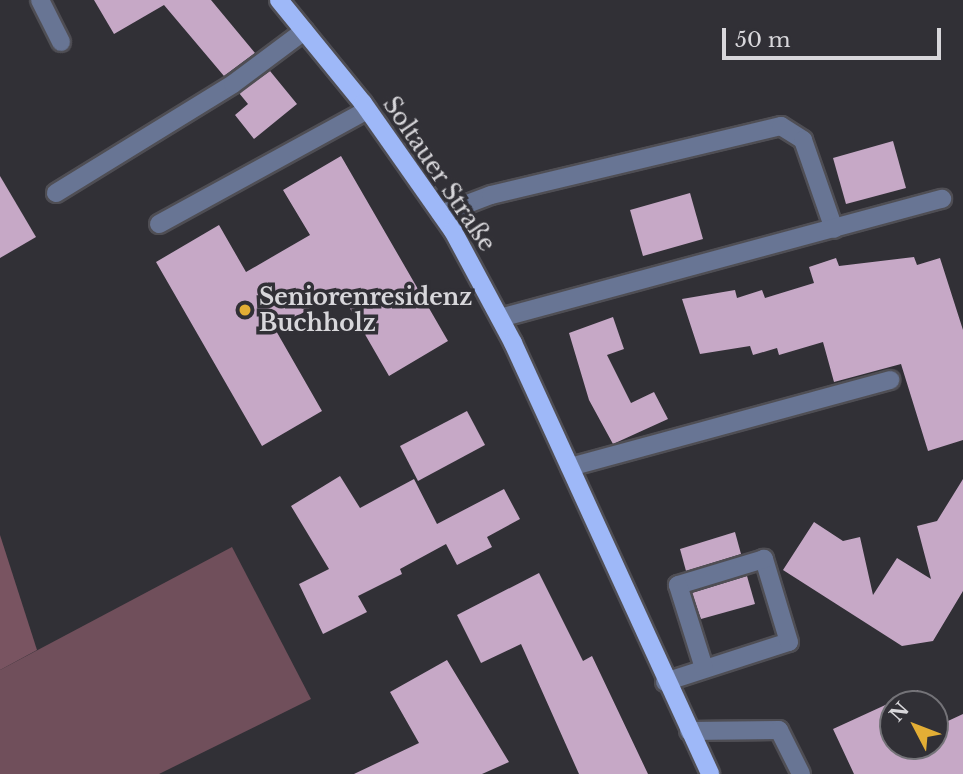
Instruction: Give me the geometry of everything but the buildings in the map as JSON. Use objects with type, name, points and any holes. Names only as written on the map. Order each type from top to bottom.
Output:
[{"type":"main road","name":"Soltauer Straße","points":[[279,0],[368,110],[441,214],[500,318],[570,467],[665,682],[710,774]]},
{"type":"street","points":[[40,0],[61,42]]},
{"type":"street","points":[[56,193],[233,84],[304,31]]},
{"type":"street","points":[[159,223],[368,110]]},
{"type":"street","points":[[441,214],[491,195],[781,126],[803,140],[834,229]]},
{"type":"street","points":[[500,318],[942,199]]},
{"type":"street","points":[[570,467],[890,380]]},
{"type":"street","points":[[665,682],[789,642],[764,559],[678,585],[704,668]]},
{"type":"street","points":[[690,731],[779,730],[801,774]]},
{"type":"shaded area","points":[[0,535],[37,650],[0,670]]},
{"type":"shaded area","points":[[232,547],[311,699],[159,774],[0,774],[0,670]]},
{"type":"place","name":"Seniorenresidenz Buchholz","points":[[245,310]]}]
